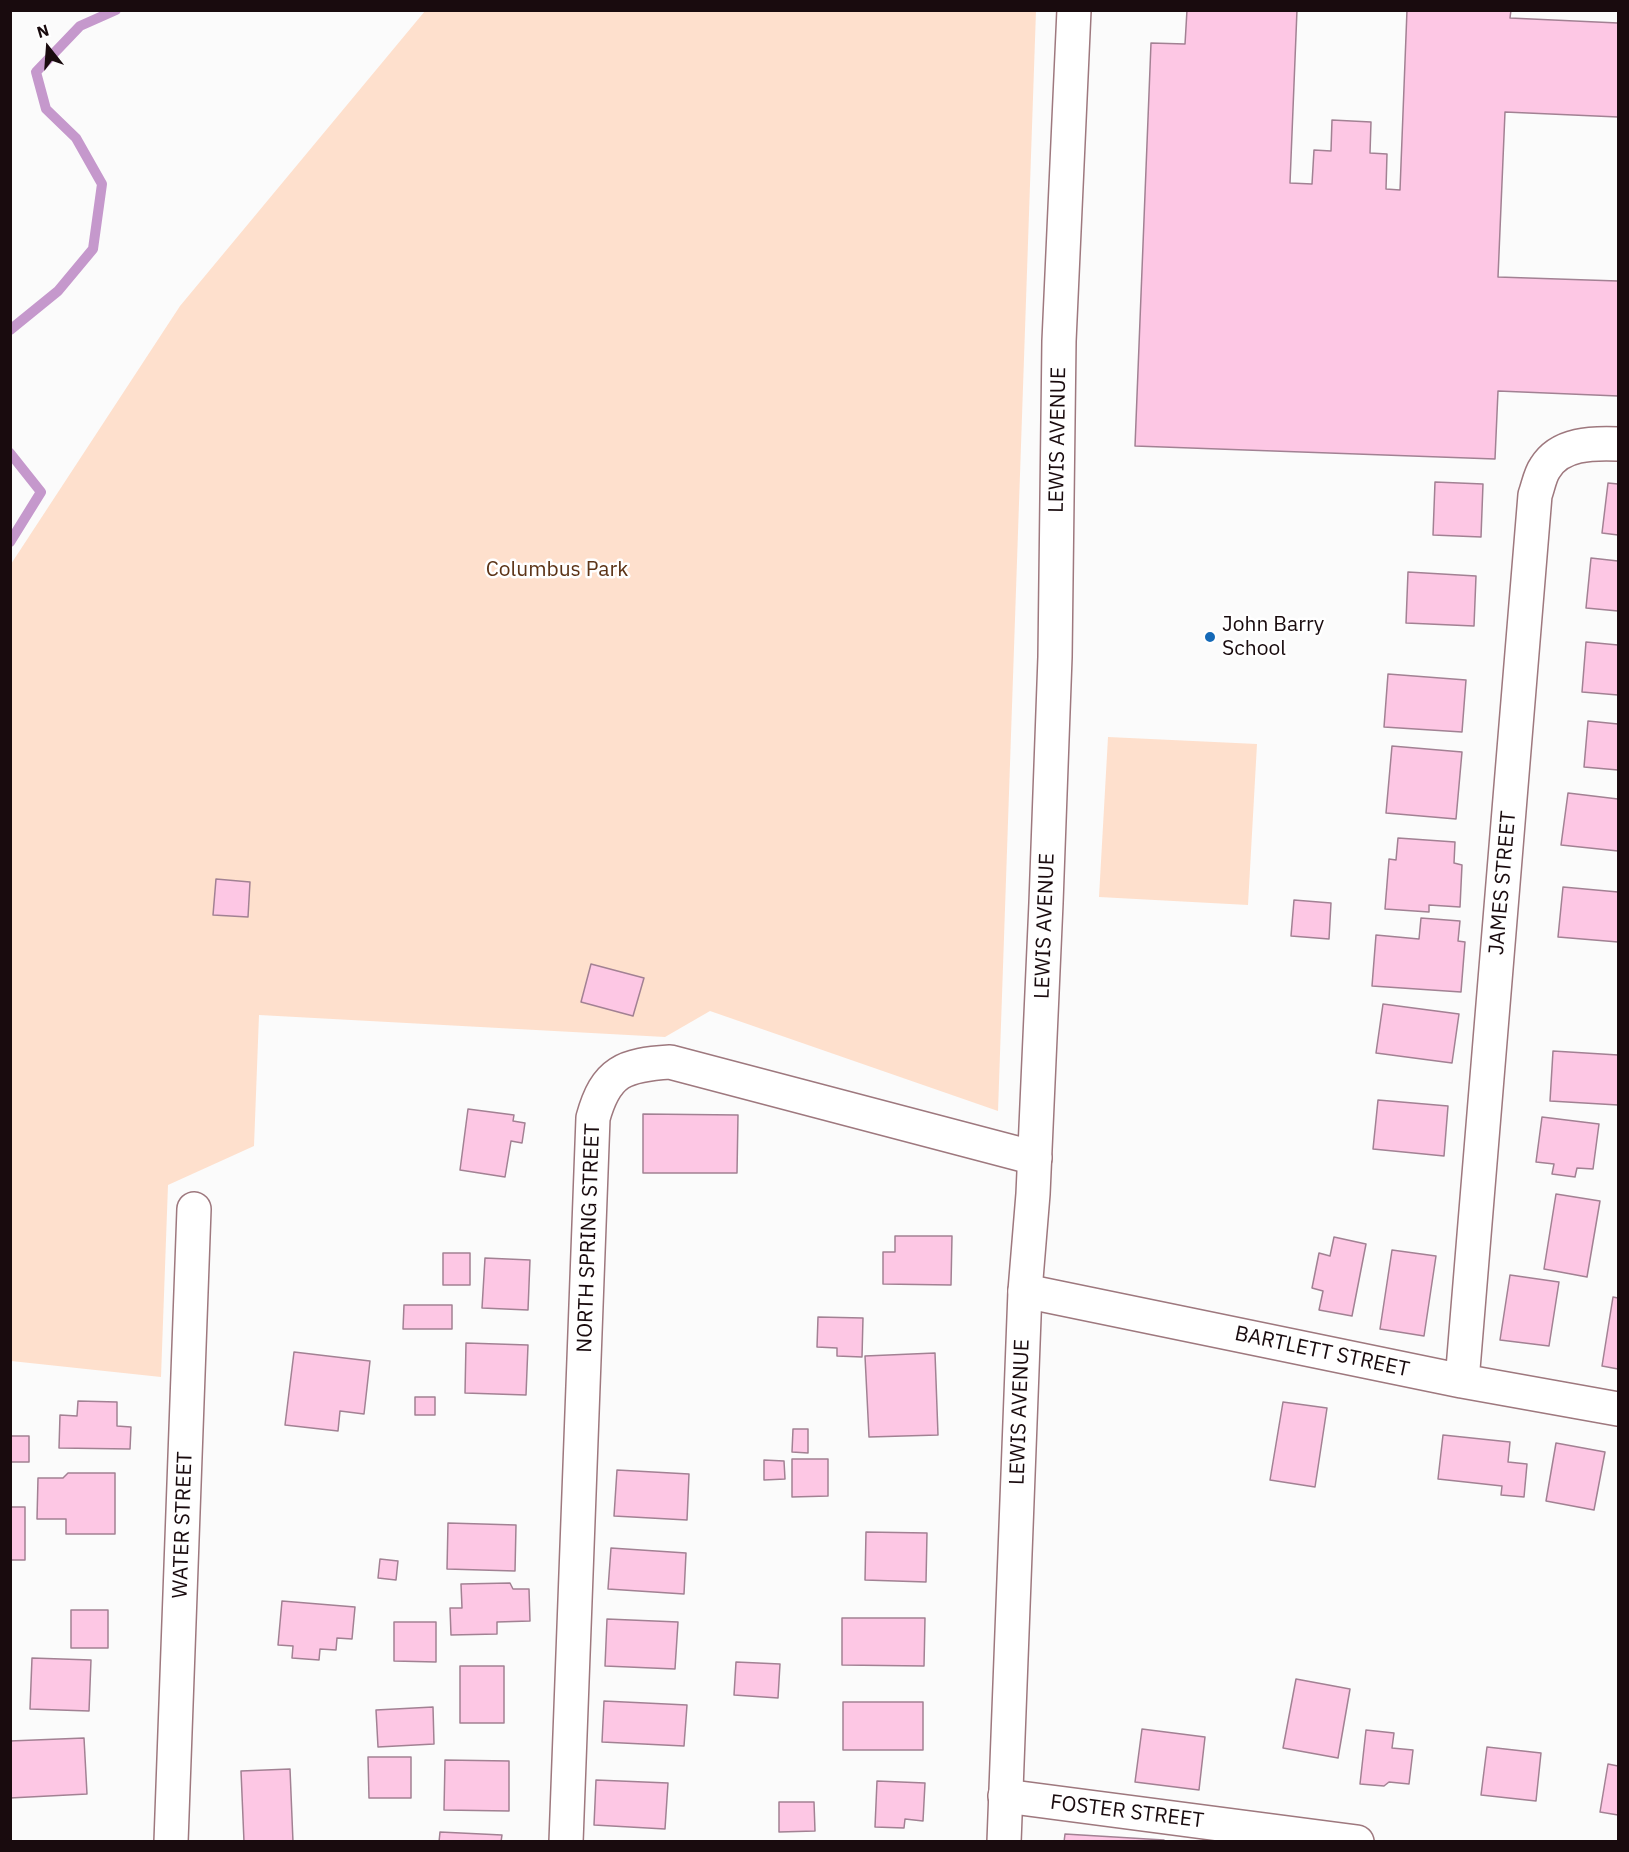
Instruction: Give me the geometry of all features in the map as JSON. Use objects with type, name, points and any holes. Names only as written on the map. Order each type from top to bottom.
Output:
[{"type":"street","name":"LEWIS AVENUE","points":[[1004,1842],[1025,1291],[1035,1158],[1055,657],[1059,341],[1074,10]]},
{"type":"street","name":"JAMES STREET","points":[[1462,1381],[1535,495],[1545,467],[1564,450],[1590,443],[1618,444]]},
{"type":"street","name":"NORTH SPRING STREET","points":[[566,1842],[593,1118],[600,1091],[619,1073],[642,1064],[670,1062],[1035,1158]]},
{"type":"street","name":"WATER STREET","points":[[171,1842],[194,1209]]},
{"type":"street","name":"BARTLETT STREET","points":[[1025,1291],[1462,1381],[1618,1409]]},
{"type":"street","name":"FOSTER STREET","points":[[1005,1796],[1357,1842]]},
{"type":"green space","name":"Columbus Park","points":[[425,11],[1036,11],[998,1111],[710,1011],[665,1037],[259,1015],[254,1146],[168,1185],[161,1377],[11,1361],[11,564],[180,306]]},
{"type":"green space","points":[[1108,737],[1257,744],[1248,905],[1099,897]]},
{"type":"building","points":[[1187,10],[1297,10],[1290,183],[1312,184],[1314,150],[1331,151],[1332,120],[1371,122],[1370,153],[1387,154],[1386,189],[1400,190],[1407,10],[1511,10],[1510,18],[1618,23],[1618,117],[1505,112],[1498,277],[1618,281],[1618,396],[1498,391],[1495,459],[1135,446],[1151,43],[1185,44]]},
{"type":"building","points":[[1435,482],[1483,484],[1481,537],[1433,535]]},
{"type":"building","points":[[1608,483],[1618,484],[1618,535],[1602,533]]},
{"type":"building","points":[[1591,558],[1618,561],[1618,611],[1586,608]]},
{"type":"building","points":[[1408,572],[1476,576],[1474,626],[1406,623]]},
{"type":"building","points":[[1586,642],[1618,645],[1618,695],[1582,692]]},
{"type":"building","points":[[1388,674],[1466,680],[1462,732],[1384,727]]},
{"type":"building","points":[[1588,721],[1618,724],[1618,770],[1584,767]]},
{"type":"building","points":[[1392,746],[1462,752],[1456,819],[1386,813]]},
{"type":"building","points":[[1568,793],[1618,799],[1618,851],[1561,845]]},
{"type":"building","points":[[1398,838],[1455,842],[1454,863],[1462,865],[1460,907],[1429,905],[1429,912],[1385,909],[1389,859],[1396,860]]},
{"type":"building","points":[[216,879],[250,882],[248,917],[213,915]]},
{"type":"building","points":[[1563,887],[1618,892],[1618,942],[1558,937]]},
{"type":"building","points":[[1294,900],[1331,903],[1329,939],[1291,936]]},
{"type":"building","points":[[1421,918],[1460,921],[1458,941],[1465,942],[1461,992],[1372,986],[1376,935],[1419,939]]},
{"type":"building","points":[[591,964],[644,978],[633,1016],[581,1002]]},
{"type":"building","points":[[1383,1004],[1459,1014],[1452,1063],[1376,1053]]},
{"type":"building","points":[[1553,1051],[1618,1055],[1618,1105],[1550,1101]]},
{"type":"building","points":[[1378,1100],[1448,1106],[1444,1156],[1373,1149]]},
{"type":"building","points":[[468,1109],[514,1115],[513,1121],[525,1123],[522,1143],[511,1141],[505,1177],[460,1170]]},
{"type":"building","points":[[643,1114],[738,1115],[737,1173],[643,1173]]},
{"type":"building","points":[[1542,1117],[1599,1124],[1593,1169],[1577,1168],[1575,1177],[1552,1174],[1554,1164],[1536,1162]]},
{"type":"building","points":[[1556,1194],[1600,1201],[1587,1277],[1544,1269]]},
{"type":"building","points":[[895,1236],[952,1236],[951,1285],[883,1284],[883,1252],[895,1252]]},
{"type":"building","points":[[1334,1237],[1366,1244],[1352,1316],[1319,1310],[1323,1291],[1312,1288],[1319,1253],[1330,1256]]},
{"type":"building","points":[[1392,1250],[1436,1256],[1424,1336],[1380,1329]]},
{"type":"building","points":[[443,1253],[470,1253],[470,1285],[443,1285]]},
{"type":"building","points":[[485,1258],[530,1260],[528,1310],[482,1308]]},
{"type":"building","points":[[1510,1275],[1559,1282],[1549,1346],[1500,1340]]},
{"type":"building","points":[[1613,1297],[1618,1298],[1618,1369],[1602,1366]]},
{"type":"building","points":[[404,1305],[452,1305],[452,1329],[403,1329]]},
{"type":"building","points":[[818,1317],[863,1318],[862,1357],[837,1356],[837,1348],[817,1347]]},
{"type":"building","points":[[466,1343],[528,1345],[526,1395],[465,1393]]},
{"type":"building","points":[[294,1352],[370,1361],[364,1414],[340,1411],[338,1431],[285,1425]]},
{"type":"building","points":[[935,1353],[938,1435],[869,1437],[865,1356]]},
{"type":"building","points":[[415,1397],[435,1397],[435,1415],[415,1415]]},
{"type":"building","points":[[78,1401],[117,1402],[117,1426],[131,1427],[130,1449],[59,1448],[60,1415],[77,1416]]},
{"type":"building","points":[[1283,1402],[1327,1408],[1315,1487],[1270,1480]]},
{"type":"building","points":[[793,1429],[808,1429],[808,1453],[792,1452]]},
{"type":"building","points":[[1443,1435],[1510,1442],[1508,1462],[1527,1464],[1524,1497],[1501,1495],[1502,1486],[1438,1479]]},
{"type":"building","points":[[10,1436],[29,1436],[29,1462],[10,1462]]},
{"type":"building","points":[[1556,1443],[1605,1452],[1594,1510],[1546,1501]]},
{"type":"building","points":[[792,1459],[828,1459],[828,1496],[792,1497]]},
{"type":"building","points":[[764,1460],[784,1461],[785,1479],[764,1480]]},
{"type":"building","points":[[617,1470],[689,1474],[687,1520],[614,1516]]},
{"type":"building","points":[[68,1473],[115,1473],[115,1534],[66,1534],[66,1519],[37,1519],[38,1478],[63,1478]]},
{"type":"building","points":[[10,1507],[25,1507],[25,1560],[10,1560]]},
{"type":"building","points":[[448,1523],[516,1525],[515,1571],[447,1569]]},
{"type":"building","points":[[866,1532],[927,1533],[926,1582],[865,1580]]},
{"type":"building","points":[[611,1548],[686,1553],[684,1594],[608,1589]]},
{"type":"building","points":[[380,1559],[398,1561],[396,1580],[378,1578]]},
{"type":"building","points":[[510,1583],[513,1589],[529,1589],[530,1621],[497,1622],[497,1634],[451,1635],[450,1608],[462,1608],[461,1584]]},
{"type":"building","points":[[282,1601],[355,1607],[352,1639],[337,1638],[336,1650],[320,1649],[319,1660],[292,1658],[293,1646],[278,1645]]},
{"type":"building","points":[[71,1610],[108,1610],[108,1648],[71,1648]]},
{"type":"building","points":[[842,1618],[925,1618],[924,1666],[842,1665]]},
{"type":"building","points":[[607,1619],[678,1622],[675,1669],[605,1666]]},
{"type":"building","points":[[394,1622],[436,1622],[436,1662],[394,1661]]},
{"type":"building","points":[[32,1658],[91,1660],[89,1711],[30,1709]]},
{"type":"building","points":[[736,1662],[780,1664],[778,1698],[734,1695]]},
{"type":"building","points":[[460,1666],[504,1666],[504,1723],[460,1723]]},
{"type":"building","points":[[1296,1679],[1350,1689],[1338,1758],[1283,1748]]},
{"type":"building","points":[[604,1701],[687,1705],[684,1746],[602,1742]]},
{"type":"building","points":[[843,1702],[923,1702],[923,1750],[843,1750]]},
{"type":"building","points":[[433,1707],[434,1744],[378,1747],[376,1710]]},
{"type":"building","points":[[1142,1729],[1205,1737],[1199,1790],[1135,1782]]},
{"type":"building","points":[[1366,1730],[1394,1733],[1392,1748],[1413,1750],[1409,1784],[1389,1782],[1384,1786],[1360,1784]]},
{"type":"building","points":[[84,1738],[87,1794],[10,1798],[10,1741]]},
{"type":"building","points":[[1487,1747],[1541,1753],[1536,1801],[1481,1795]]},
{"type":"building","points":[[368,1757],[411,1757],[411,1798],[369,1798]]},
{"type":"building","points":[[445,1760],[509,1761],[509,1811],[444,1810]]},
{"type":"building","points":[[1608,1764],[1618,1766],[1618,1815],[1600,1812]]},
{"type":"building","points":[[290,1769],[293,1842],[244,1842],[241,1771]]},
{"type":"building","points":[[596,1780],[668,1783],[665,1829],[594,1825]]},
{"type":"building","points":[[877,1781],[925,1783],[923,1821],[905,1819],[904,1828],[875,1827]]},
{"type":"building","points":[[779,1802],[814,1802],[815,1831],[779,1832]]},
{"type":"building","points":[[440,1832],[502,1835],[501,1842],[439,1842]]},
{"type":"building","points":[[1065,1834],[1164,1840],[1164,1842],[1064,1842]]},
{"type":"waterway","points":[[10,330],[58,291],[93,249],[102,184],[76,138],[46,109],[36,72],[80,26],[116,10]]},
{"type":"waterway","points":[[10,453],[41,492],[10,542]]},
{"type":"place","name":"John Barry School","points":[[1210,637]]}]
